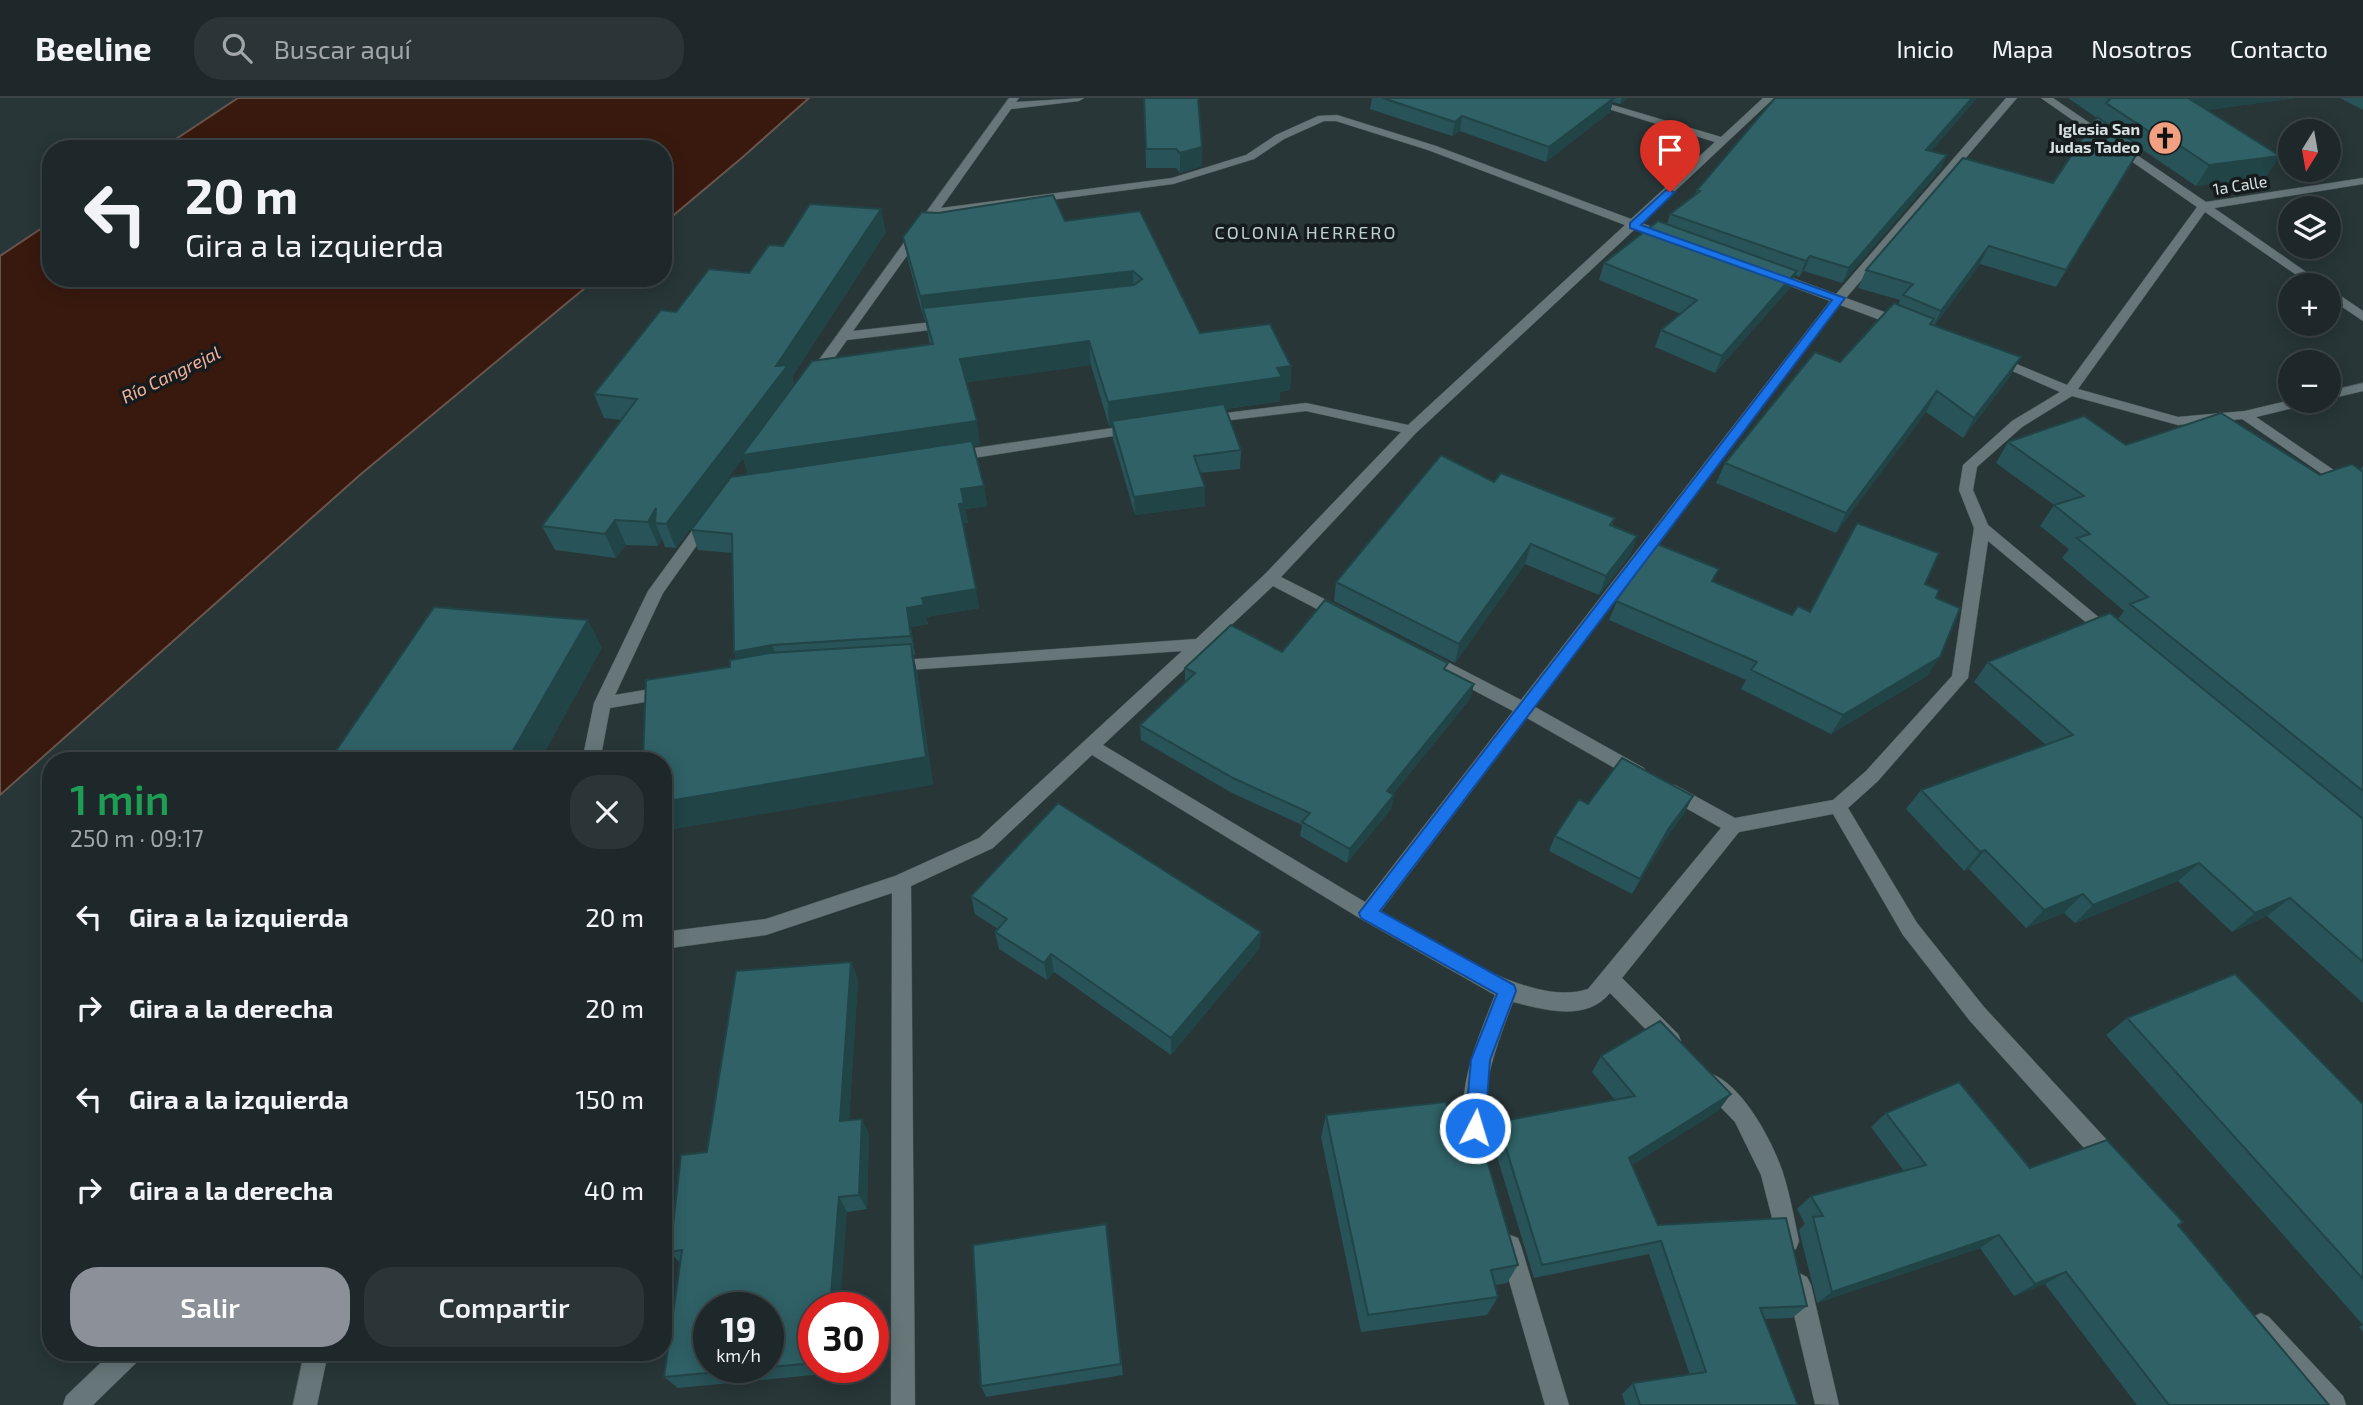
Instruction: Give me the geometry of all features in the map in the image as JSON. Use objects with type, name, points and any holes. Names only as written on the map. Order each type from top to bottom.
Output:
[{"type":"street","points":[[804,391],[1012,102],[1079,98]]},
{"type":"street","points":[[1578,98],[1723,141]]},
{"type":"street","points":[[672,940],[766,927],[901,882],[986,843],[1271,578],[1410,430],[1634,226],[1769,98]]},
{"type":"street","points":[[1368,913],[1839,298],[2012,98]]},
{"type":"street","points":[[2046,98],[2302,273]]},
{"type":"street","points":[[934,212],[1173,181],[1250,157],[1280,137],[1322,118],[1337,118],[1432,148],[1685,244]]},
{"type":"street","name":"1a Calle","points":[[2204,206],[2363,181]]},
{"type":"street","points":[[2130,650],[1982,528],[1966,490],[1970,465],[2017,424],[2070,391],[2204,206]]},
{"type":"street","points":[[1762,271],[1916,329]]},
{"type":"street","points":[[2341,301],[2363,317]]},
{"type":"street","points":[[845,336],[969,322]]},
{"type":"street","points":[[1980,355],[2070,391],[2178,421],[2245,415],[2278,407]]},
{"type":"street","points":[[2341,392],[2363,387]]},
{"type":"street","points":[[1194,421],[1306,407],[1410,430]]},
{"type":"street","points":[[2245,415],[2363,497]]},
{"type":"street","points":[[934,459],[1153,427]]},
{"type":"street","points":[[593,752],[602,703],[656,591],[713,512]]},
{"type":"street","points":[[1090,746],[1368,913],[1507,991],[1551,1002],[1577,1002],[1595,996],[1733,826],[1838,806],[1872,776],[1960,678],[1982,528]]},
{"type":"street","points":[[1271,578],[1355,622]]},
{"type":"street","points":[[874,667],[1202,643]]},
{"type":"street","points":[[1415,653],[1524,709],[1733,826]]},
{"type":"street","points":[[602,703],[684,690]]},
{"type":"street","points":[[1838,806],[1910,929],[1977,1014],[2127,1179]]},
{"type":"street","points":[[901,882],[903,1405]]},
{"type":"street","points":[[1609,978],[1743,1115],[1772,1173],[1827,1404]]},
{"type":"street","points":[[1486,1167],[1475,1128],[1480,1060],[1507,991]]},
{"type":"street","points":[[1502,1220],[1558,1405]]},
{"type":"street","points":[[2250,1312],[2334,1405]]},
{"type":"street","points":[[75,1405],[120,1361]]},
{"type":"street","points":[[305,1405],[314,1361]]},
{"type":"water","points":[[238,98],[809,98],[672,216],[672,140],[175,140]]},
{"type":"water","name":"Río Cangrejal","points":[[42,228],[42,287],[586,287],[361,474],[48,752],[42,752],[42,758],[0,795],[0,256]]},
{"type":"building","points":[[1144,98],[1198,98],[1202,147],[1180,153],[1176,149],[1146,149]]},
{"type":"building","points":[[1383,98],[1614,98],[1549,147],[1462,116],[1455,122]]},
{"type":"building","points":[[1775,98],[1972,98],[1926,150],[1947,155],[1849,268],[1810,256],[1806,261],[1670,214],[1700,191],[1697,190]]},
{"type":"building","points":[[2108,98],[2188,98],[2278,156],[2209,165],[2152,127],[2150,132],[2106,103],[2110,99]]},
{"type":"building","points":[[2097,117],[2141,147],[2066,270],[1989,246],[1941,311],[1903,295],[1913,284],[1866,270],[1963,158],[2053,183]]},
{"type":"building","points":[[1053,195],[1065,221],[1140,211],[1200,333],[1270,324],[1291,366],[1277,368],[1282,377],[1108,402],[1089,341],[960,359],[977,421],[742,455],[812,361],[933,344],[923,308],[1134,285],[1142,279],[1133,271],[920,296],[903,237],[922,212],[938,213]]},
{"type":"building","points":[[810,204],[881,209],[776,366],[788,365],[666,524],[655,523],[656,508],[648,522],[615,520],[605,534],[542,526],[637,399],[594,394],[661,310],[676,312],[709,269],[749,273],[769,245],[783,246]]},
{"type":"building","points":[[1658,221],[1797,271],[1722,356],[1661,330],[1697,300],[1604,263]]},
{"type":"building","points":[[1894,303],[1934,319],[1930,324],[2021,357],[1974,418],[1937,391],[1846,513],[1725,463],[1815,352],[1840,362]]},
{"type":"building","points":[[1224,404],[1241,450],[1194,456],[1205,487],[1134,497],[1112,421]]},
{"type":"building","points":[[2221,413],[2320,475],[2352,464],[2363,472],[2363,791],[2130,604],[2148,597],[2077,538],[2090,534],[2054,505],[2084,496],[2008,442],[2084,416],[2126,445]]},
{"type":"building","points":[[972,441],[984,486],[961,489],[964,503],[959,504],[976,589],[922,598],[924,605],[907,608],[911,636],[772,645],[734,652],[732,534],[691,530],[731,477]]},
{"type":"building","points":[[1441,455],[1494,482],[1501,473],[1615,518],[1610,525],[1637,536],[1606,576],[1531,544],[1459,644],[1336,582]]},
{"type":"building","points":[[1857,523],[1939,553],[1925,584],[1939,590],[1936,598],[1960,608],[1940,657],[1843,715],[1751,670],[1757,662],[1616,601],[1627,585],[1624,584],[1655,543],[1719,569],[1712,581],[1792,615],[1798,606],[1810,612]]},
{"type":"building","points":[[1325,600],[1448,663],[1444,669],[1474,684],[1387,791],[1394,795],[1350,849],[1302,822],[1310,813],[1233,778],[1140,725],[1195,673],[1185,668],[1231,625],[1282,652]]},
{"type":"building","points":[[434,607],[588,620],[512,752],[335,752]]},
{"type":"building","points":[[2110,613],[2363,819],[2363,962],[2290,898],[2255,913],[2199,863],[2093,905],[2083,894],[2044,910],[1985,850],[1980,852],[1921,790],[2073,735],[1988,662]]},
{"type":"building","points":[[911,644],[926,757],[672,800],[672,752],[643,752],[646,680],[730,667],[730,660],[769,653]]},
{"type":"building","points":[[1622,758],[1693,796],[1669,828],[1640,879],[1555,836],[1579,799],[1588,804]]},
{"type":"building","points":[[1058,803],[1261,932],[1171,1038],[1051,954],[1044,963],[995,932],[1007,919],[971,896]]},
{"type":"building","points":[[851,962],[840,1121],[862,1119],[859,1195],[839,1197],[831,1292],[798,1292],[798,1364],[784,1366],[784,1292],[693,1292],[693,1374],[664,1377],[666,1361],[672,1361],[672,1321],[682,1250],[672,1252],[681,1155],[707,1152],[736,971]]},
{"type":"building","points":[[2235,974],[2363,1104],[2363,1279],[2127,1018]]},
{"type":"building","points":[[1660,1021],[1731,1094],[1629,1158],[1658,1225],[1786,1218],[1807,1306],[1760,1308],[1798,1405],[1640,1405],[1633,1383],[1706,1372],[1661,1241],[1542,1265],[1498,1122],[1635,1096],[1601,1056]]},
{"type":"building","points":[[1959,1082],[2030,1168],[2107,1140],[2183,1222],[2178,1225],[2329,1405],[2169,1405],[2066,1272],[2035,1284],[1999,1235],[1832,1292],[1813,1217],[1823,1216],[1811,1196],[1926,1165],[1886,1113]]},
{"type":"building","points":[[1446,1102],[1452,1124],[1475,1120],[1518,1265],[1491,1270],[1498,1297],[1368,1315],[1326,1115]]},
{"type":"building","points":[[1106,1224],[1121,1364],[981,1386],[973,1245]]},
{"type":"place","name":"Iglesia San Judas Tadeo","points":[[2165,138]]},
{"type":"district","name":"COLONIA HERRERO","points":[[1306,233]]},
{"type":"route","points":[[1475,1128],[1480,1060],[1507,991],[1368,913],[1839,298],[1634,226],[1670,192]]}]
